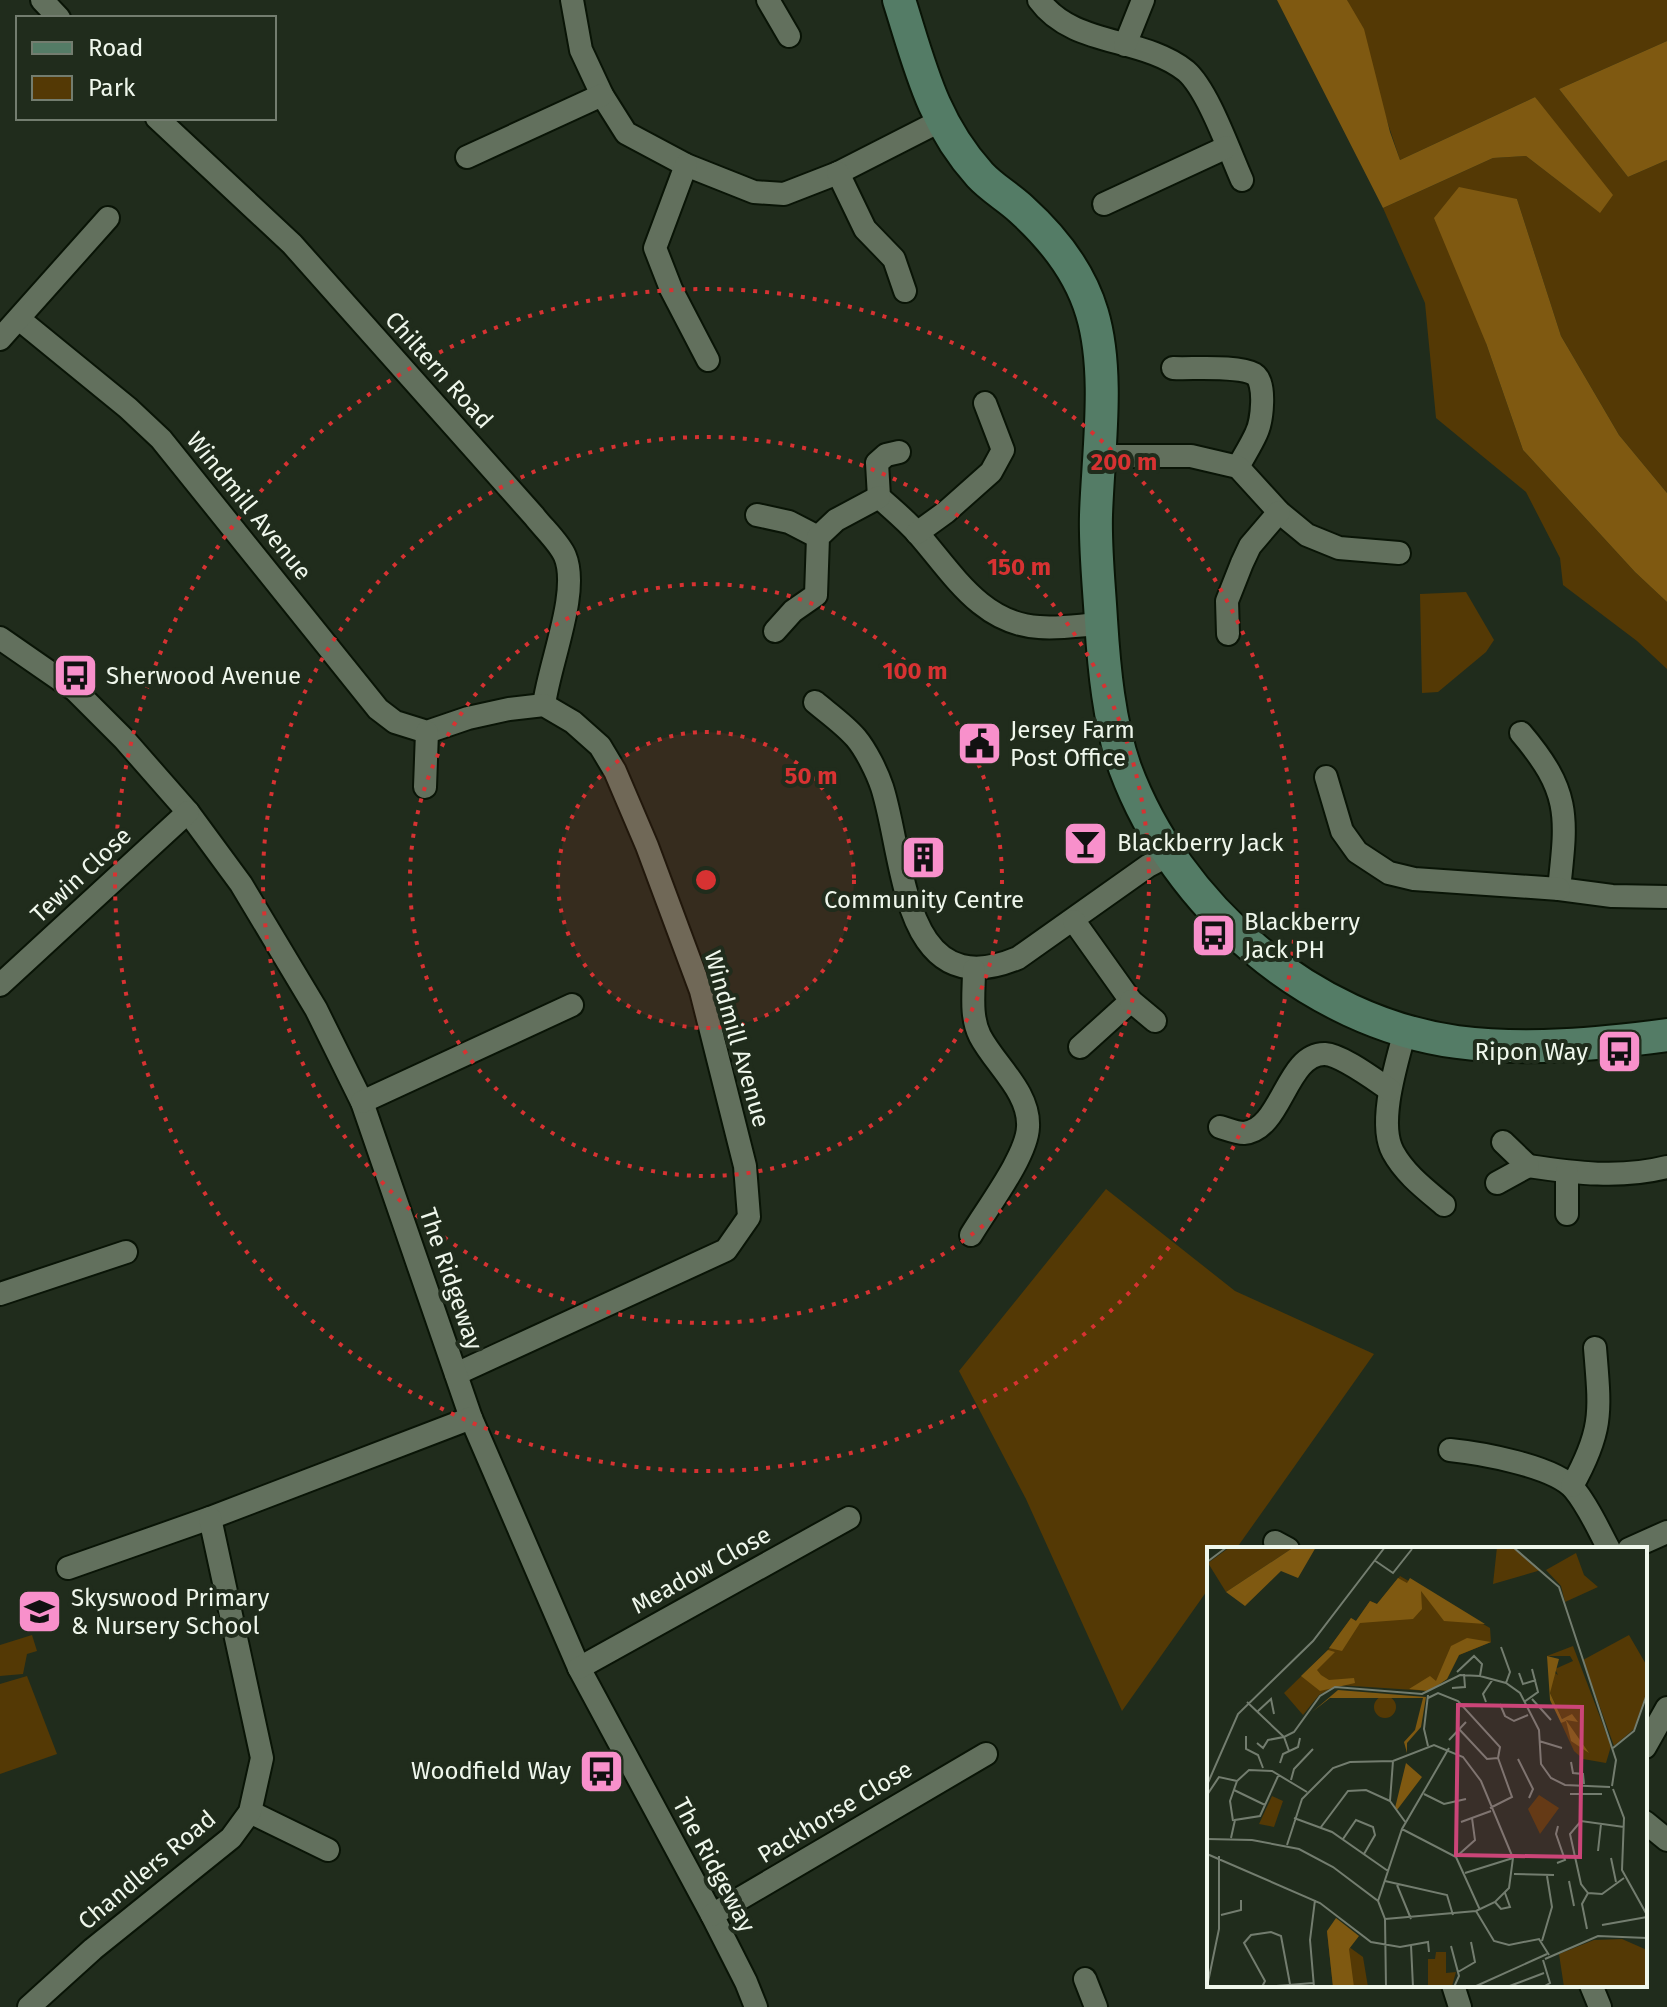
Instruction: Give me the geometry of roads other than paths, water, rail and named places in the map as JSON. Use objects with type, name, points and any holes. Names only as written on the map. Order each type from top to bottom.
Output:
[{"type":"street","points":[[42,0],[57,16]]},
{"type":"street","points":[[572,0],[581,50],[602,95],[626,133],[686,165],[754,192],[784,194],[838,173],[940,121]]},
{"type":"street","points":[[768,0],[789,36]]},
{"type":"street","points":[[899,0],[940,121],[981,176],[1021,209],[1065,256],[1091,310],[1101,353],[1096,520],[1101,624],[1113,724],[1137,796],[1171,854],[1207,905],[1269,961],[1328,1000],[1361,1016],[1405,1031],[1456,1042],[1502,1046],[1557,1046],[1667,1035]]},
{"type":"street","points":[[1039,0],[1048,13],[1064,25],[1166,58],[1187,72],[1203,92],[1242,180]]},
{"type":"street","points":[[1125,45],[1143,0]]},
{"type":"street","points":[[467,157],[602,95]]},
{"type":"street","name":"Chiltern Road","points":[[159,120],[292,244],[534,516],[565,556],[570,596],[547,681],[544,705]]},
{"type":"street","points":[[1104,204],[1227,147]]},
{"type":"street","points":[[686,165],[655,248],[671,289],[708,360]]},
{"type":"street","points":[[838,173],[865,229],[894,259],[905,291]]},
{"type":"street","points":[[0,339],[108,218]]},
{"type":"street","name":"Windmill Avenue","points":[[19,319],[161,439],[378,709],[395,722],[427,732]]},
{"type":"street","points":[[1173,368],[1238,370],[1253,374],[1260,380],[1262,401],[1258,432],[1238,467]]},
{"type":"street","points":[[917,533],[991,472],[1003,450],[985,403]]},
{"type":"street","points":[[899,452],[886,455],[877,463],[879,497],[917,533],[961,586],[990,612],[1039,628],[1101,624]]},
{"type":"street","points":[[1098,456],[1191,456],[1238,467],[1279,512],[1307,535],[1339,548],[1399,553]]},
{"type":"street","points":[[775,631],[793,611],[816,595],[818,537],[836,520],[879,497]]},
{"type":"street","points":[[1228,634],[1227,601],[1242,563],[1250,546],[1279,512]]},
{"type":"street","points":[[757,515],[789,522],[818,537]]},
{"type":"street","name":"The Ridgeway","points":[[0,638],[75,690],[124,739],[188,812],[249,896],[316,1009],[362,1102],[471,1418],[579,1668],[712,1915],[756,2007]]},
{"type":"street","points":[[815,702],[857,739],[881,786],[911,914],[922,937],[939,953],[958,964],[974,970],[1018,958],[1148,866],[1171,854]]},
{"type":"street","points":[[425,787],[427,732],[482,715],[544,705]]},
{"type":"street","name":"Windmill Avenue","points":[[456,1374],[726,1250],[749,1217],[745,1166],[701,991],[647,846],[615,771],[600,746],[573,722],[544,705]]},
{"type":"street","points":[[1521,733],[1537,751],[1555,782],[1564,808],[1566,830],[1559,889]]},
{"type":"street","points":[[1326,777],[1342,831],[1357,852],[1389,873],[1414,879],[1559,889],[1612,896],[1667,897]]},
{"type":"street","name":"Tewin Close","points":[[11,983],[188,812]]},
{"type":"street","points":[[1074,921],[1131,1001],[1155,1021]]},
{"type":"street","points":[[971,1235],[1023,1150],[1028,1127],[1025,1106],[981,1037],[974,1019],[974,970]]},
{"type":"street","points":[[1080,1047],[1131,1001]]},
{"type":"street","points":[[362,1102],[572,1005]]},
{"type":"street","points":[[1405,1031],[1390,1090],[1387,1116],[1391,1149],[1417,1183],[1444,1205]]},
{"type":"street","points":[[1220,1127],[1242,1133],[1264,1124],[1299,1069],[1311,1057],[1326,1054],[1343,1061],[1390,1090]]},
{"type":"street","points":[[1503,1142],[1528,1166],[1567,1172],[1612,1176],[1646,1173],[1667,1167]]},
{"type":"street","points":[[1497,1183],[1528,1166]]},
{"type":"street","points":[[1567,1172],[1567,1214]]},
{"type":"street","points":[[0,1294],[126,1252]]},
{"type":"street","points":[[1572,1486],[1590,1454],[1600,1414],[1595,1348]]},
{"type":"street","points":[[68,1568],[210,1518],[471,1418]]},
{"type":"street","points":[[1450,1450],[1485,1454],[1529,1465],[1572,1486],[1608,1547]]},
{"type":"street","name":"Chandlers Road","points":[[29,2007],[93,1949],[231,1838],[250,1812],[262,1758],[210,1518]]},
{"type":"street","name":"Meadow Close","points":[[579,1668],[849,1518]]},
{"type":"street","points":[[1633,1547],[1667,1532]]},
{"type":"street","points":[[1647,1743],[1667,1708]]},
{"type":"street","name":"Packhorse Close","points":[[712,1915],[986,1754]]},
{"type":"street","points":[[250,1812],[328,1850]]},
{"type":"street","points":[[1647,1824],[1667,1840]]},
{"type":"street","points":[[1085,1979],[1096,2007]]},
{"type":"street","points":[[1454,1987],[1460,2007]]},
{"type":"street","points":[[1592,1987],[1600,2007]]},
{"type":"place","name":"Sherwood Avenue","points":[[75,676]]},
{"type":"place","name":"Jersey Farm Post Office","points":[[979,744]]},
{"type":"place","name":"Blackberry Jack","points":[[1086,843]]},
{"type":"place","name":"Community Centre","points":[[924,858]]},
{"type":"place","name":"Blackberry Jack PH","points":[[1213,936]]},
{"type":"place","name":"Ripon Way","points":[[1619,1052]]},
{"type":"place","name":"Skyswood Primary & Nursery School","points":[[40,1612]]},
{"type":"place","name":"Woodfield Way","points":[[602,1771]]}]
